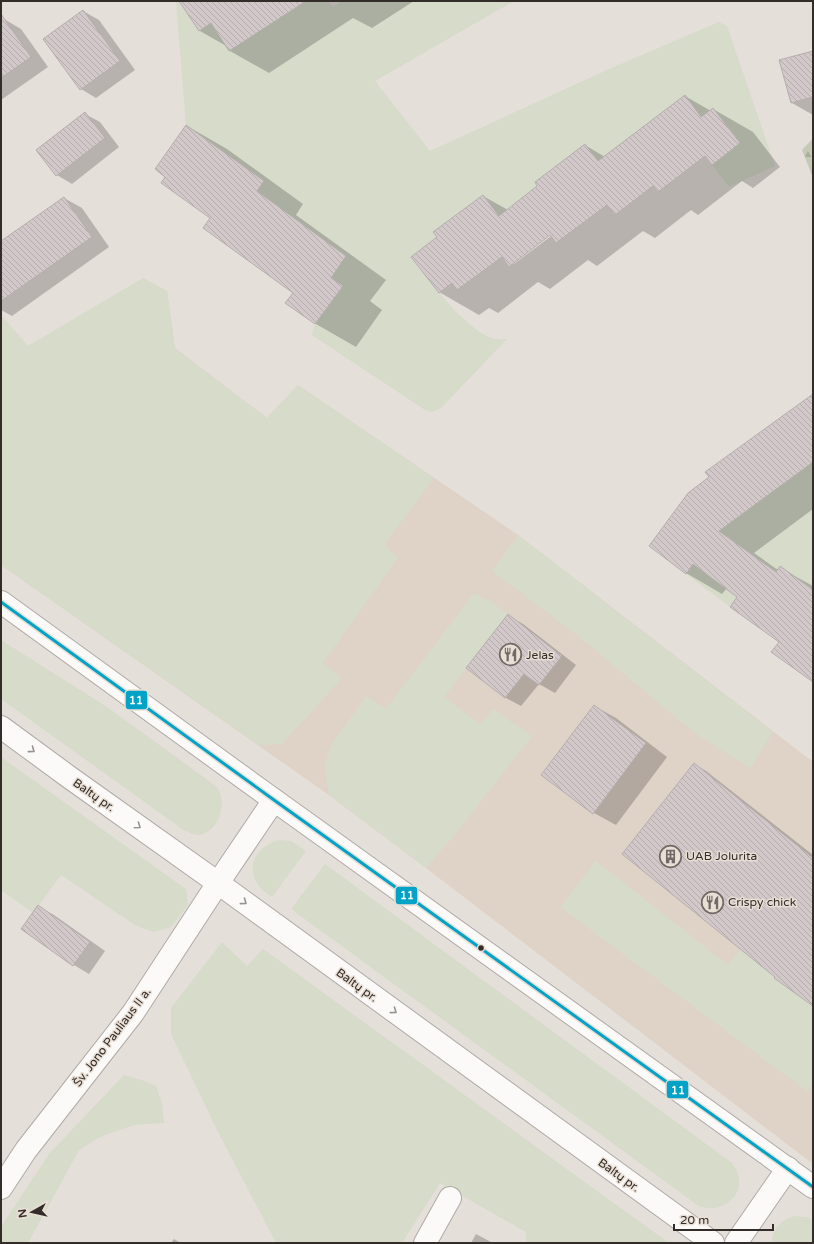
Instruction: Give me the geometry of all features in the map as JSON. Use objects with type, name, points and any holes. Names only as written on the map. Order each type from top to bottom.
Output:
[{"type":"main road","points":[[1,602],[813,1187]]},
{"type":"main road","name":"Baltų pr.","points":[[1,727],[713,1243]]},
{"type":"main road","name":"Šv. Jono Pauliaus II a.","points":[[1,1188],[26,1150],[133,1013],[274,800]]},
{"type":"main road","points":[[736,1243],[788,1168]]},
{"type":"main road","points":[[425,1243],[450,1198]]},
{"type":"shaded area","points":[[143,278],[167,291],[175,348],[267,418],[298,385],[518,535],[813,762],[813,1164],[329,795],[1,565]]},
{"type":"green space","points":[[176,1],[179,1],[199,31],[211,23],[229,51],[283,16],[285,1],[328,1],[333,7],[342,1],[514,1],[375,81],[430,151],[607,70],[719,22],[727,26],[775,166],[729,187],[712,165],[740,143],[713,108],[701,117],[685,95],[635,133],[602,167],[585,144],[535,182],[537,186],[499,216],[482,195],[434,232],[437,237],[412,257],[448,303],[470,324],[481,333],[492,338],[507,339],[441,408],[432,412],[425,410],[312,335],[315,324],[343,286],[331,278],[346,256],[297,221],[251,199],[264,180],[186,125]]},
{"type":"green space","points":[[813,138],[813,178],[802,150]]},
{"type":"green space","points":[[143,278],[167,291],[175,348],[267,418],[298,385],[434,478],[384,545],[398,558],[323,663],[342,678],[282,744],[259,745],[1,565],[1,315],[28,346]]},
{"type":"green space","points":[[813,462],[813,590],[780,566],[776,572],[726,589],[737,597],[730,607],[686,574],[709,544],[718,524],[796,464],[801,471]]},
{"type":"green space","points":[[518,535],[773,732],[750,768],[696,734],[577,635],[492,571]]},
{"type":"green space","points":[[474,593],[490,601],[508,614],[444,697],[480,724],[493,709],[532,736],[458,831],[426,868],[329,795],[324,765],[332,744],[366,696],[386,709]]},
{"type":"green space","points":[[1,640],[107,707],[214,785],[219,791],[222,799],[222,806],[218,820],[210,830],[204,834],[198,835],[185,831],[1,699]]},
{"type":"green space","points":[[1,757],[186,889],[188,905],[171,927],[154,932],[135,925],[61,875],[33,913],[1,890]]},
{"type":"green space","points":[[280,840],[291,841],[306,851],[272,897],[258,885],[254,877],[253,863],[260,851],[266,846]]},
{"type":"green space","points":[[596,861],[728,965],[777,904],[812,928],[775,977],[813,1006],[813,1081],[808,1092],[560,907]]},
{"type":"green space","points":[[325,864],[732,1163],[737,1171],[739,1180],[739,1186],[735,1196],[726,1204],[721,1206],[713,1208],[700,1207],[291,909]]},
{"type":"green space","points":[[222,942],[247,966],[263,949],[669,1243],[526,1243],[526,1232],[440,1183],[402,1243],[276,1243],[217,1130],[171,1034],[171,1008]]},
{"type":"green space","points":[[124,1075],[156,1086],[162,1103],[164,1123],[134,1125],[100,1137],[79,1150],[28,1243],[1,1243],[1,1227],[49,1154]]},
{"type":"green space","points":[[795,1216],[807,1217],[813,1220],[813,1243],[772,1243],[772,1238],[778,1225]]},
{"type":"building","points":[[179,1],[306,1],[229,51],[211,23],[199,31]]},
{"type":"building","points":[[83,10],[120,61],[80,90],[43,39]]},
{"type":"building","points":[[1,14],[31,57],[1,78]]},
{"type":"building","points":[[813,51],[813,97],[791,103],[779,60]]},
{"type":"building","points":[[685,95],[701,117],[713,108],[740,143],[712,165],[705,156],[658,192],[653,186],[615,215],[607,205],[556,243],[550,235],[509,267],[502,257],[457,290],[452,283],[439,293],[411,257],[437,237],[433,232],[483,195],[499,216],[537,186],[535,182],[585,144],[598,161]]},
{"type":"building","points":[[85,112],[105,138],[56,176],[36,150]]},
{"type":"building","points":[[186,125],[264,181],[257,191],[346,256],[331,278],[343,286],[315,324],[285,303],[293,293],[203,228],[210,218],[161,183],[165,177],[155,169]]},
{"type":"building","points":[[64,197],[92,237],[1,301],[1,241]]},
{"type":"building","points":[[813,394],[813,462],[719,531],[776,572],[780,566],[813,590],[813,682],[771,652],[779,642],[730,607],[737,597],[693,564],[686,574],[649,546],[688,493],[709,477],[705,472]]},
{"type":"building","points":[[508,614],[562,656],[539,685],[524,674],[505,698],[466,668]]},
{"type":"building","points":[[594,705],[646,743],[593,814],[541,775]]},
{"type":"building","name":"UAB Jolurita","points":[[694,763],[813,858],[813,1006],[774,978],[775,977],[622,854]]},
{"type":"building","points":[[38,905],[90,942],[73,966],[21,929]]},
{"type":"transit line","name":"11","points":[[1,602],[813,1187]]},
{"type":"place","name":"Jelas","points":[[511,655]]},
{"type":"place","name":"UAB Jolurita","points":[[670,856]]},
{"type":"place","name":"Crispy chick","points":[[712,902]]}]
